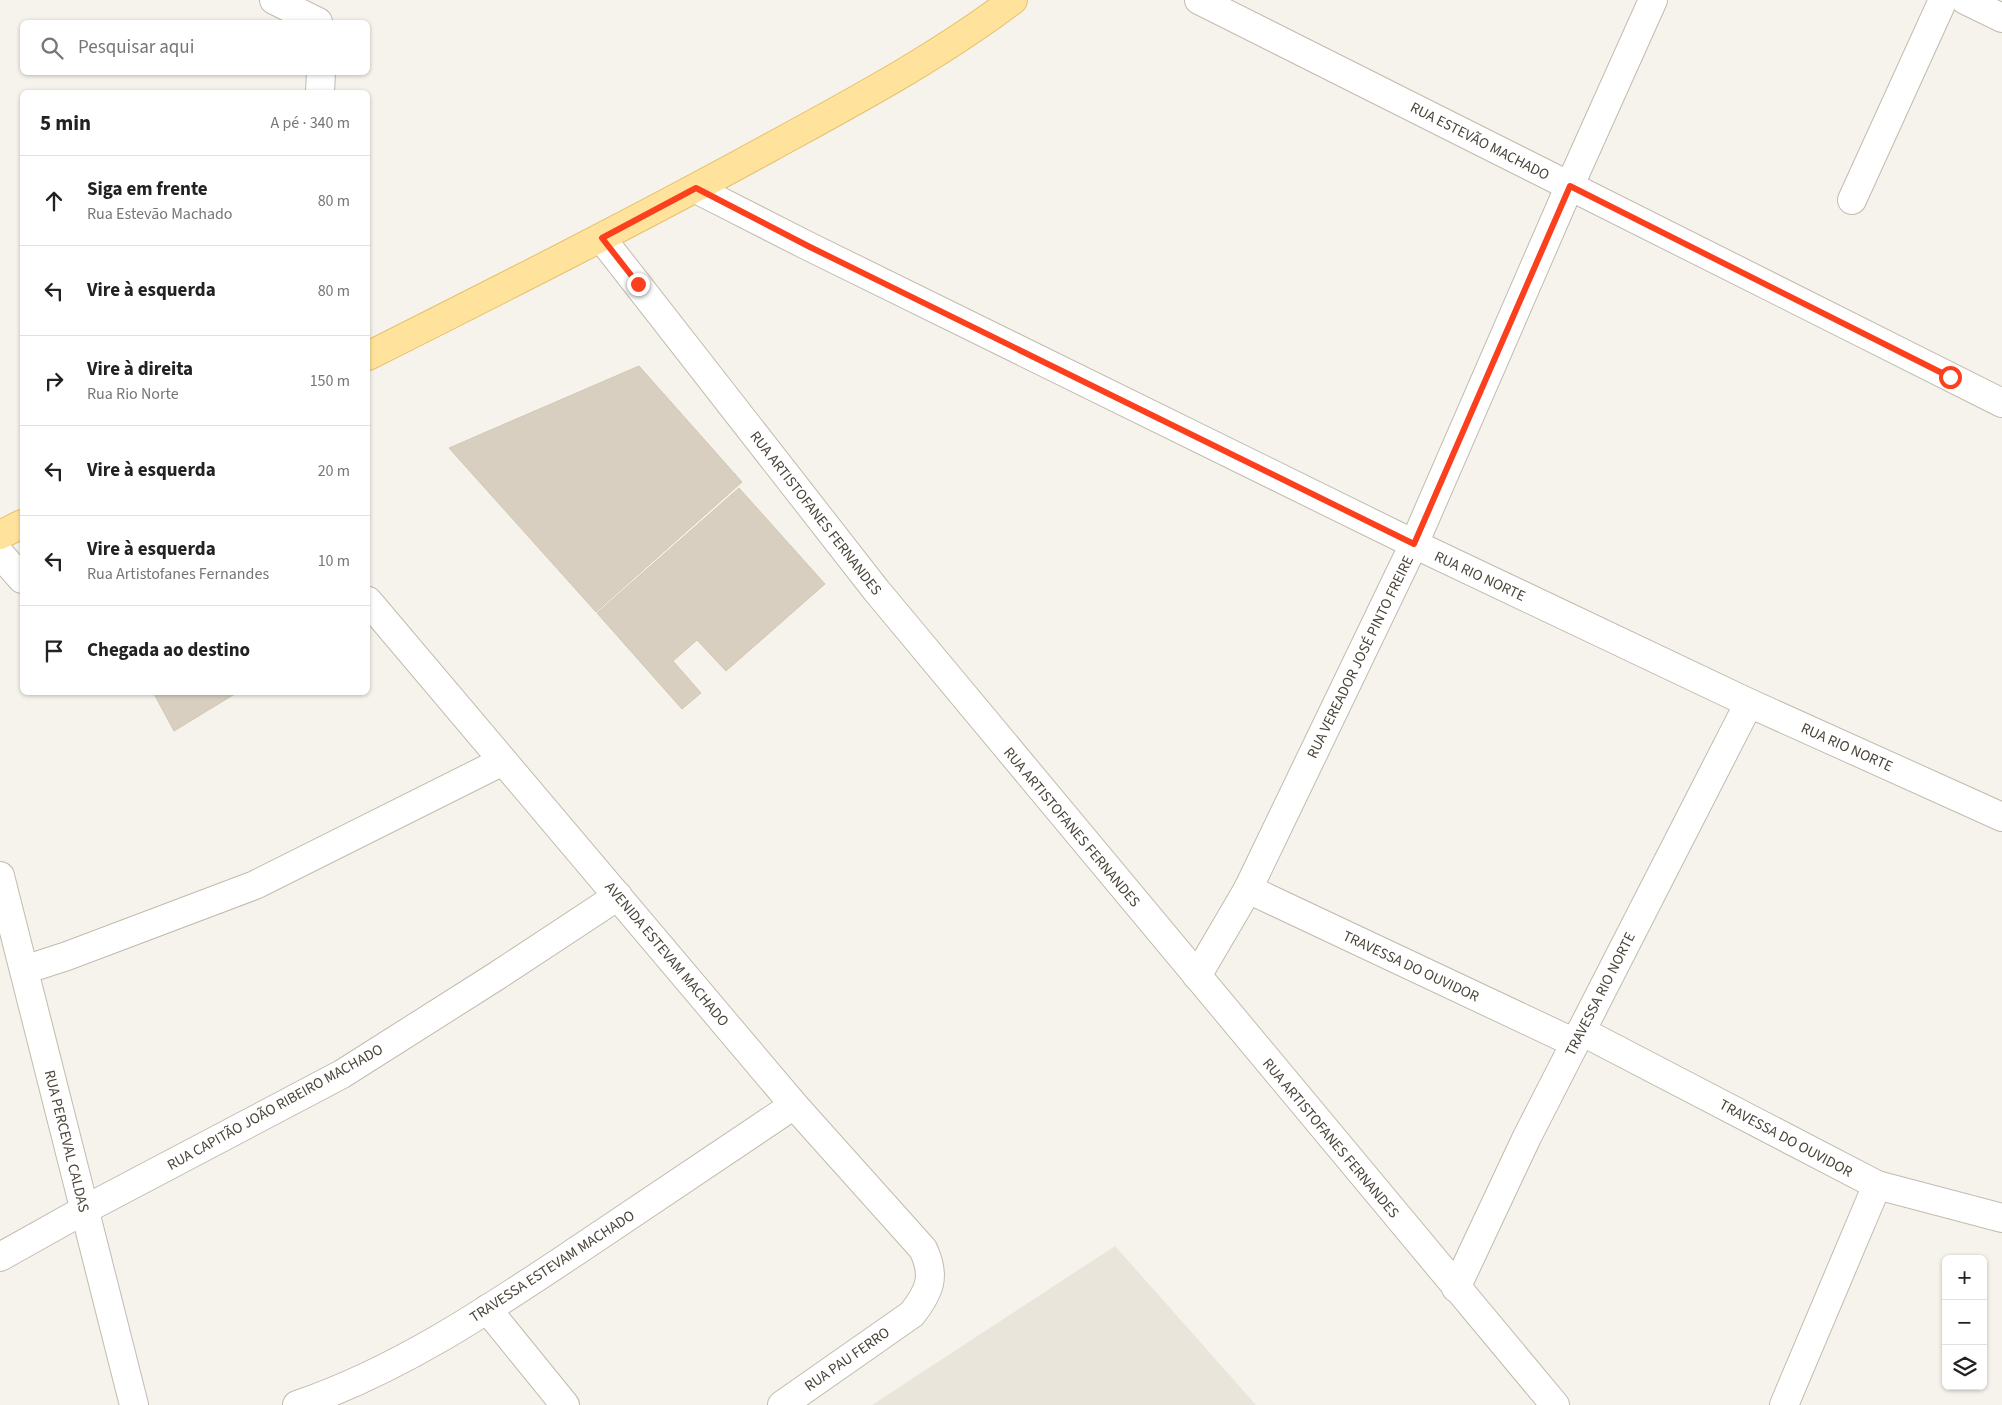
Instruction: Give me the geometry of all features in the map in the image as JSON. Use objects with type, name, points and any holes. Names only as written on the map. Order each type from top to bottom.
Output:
[{"type":"main road","points":[[370,355],[602,238],[856,100],[974,30],[1013,0]]},
{"type":"main road","points":[[0,535],[20,525]]},
{"type":"street","points":[[274,0],[314,20]]},
{"type":"street","points":[[323,20],[325,0]]},
{"type":"street","name":"RUA ESTEVÃO MACHADO","points":[[1199,0],[2002,403]]},
{"type":"street","name":"RUA VEREADOR JOSÉ PINTO FREIRE","points":[[1197,976],[1248,889],[1414,544],[1653,0]]},
{"type":"street","points":[[1852,200],[1943,0]]},
{"type":"street","points":[[1965,0],[2002,18]]},
{"type":"street","points":[[320,90],[321,75]]},
{"type":"street","name":"RUA RIO NORTE","points":[[696,188],[808,246],[1414,544],[1749,703],[2002,817]]},
{"type":"street","name":"RUA ARTISTOFANES FERNANDES","points":[[602,238],[876,590],[1555,1405]]},
{"type":"street","points":[[0,554],[20,577]]},
{"type":"street","name":"AVENIDA ESTEVAM MACHADO","points":[[370,603],[794,1105],[923,1249],[930,1263],[930,1281],[924,1298],[912,1314]]},
{"type":"street","name":"TRAVESSA RIO NORTE","points":[[1456,1288],[1527,1137],[1749,703]]},
{"type":"street","points":[[24,970],[67,956],[255,885],[503,761]]},
{"type":"street","name":"RUA PERCEVAL CALDAS","points":[[0,876],[134,1405]]},
{"type":"street","name":"TRAVESSA DO OUVIDOR","points":[[1248,889],[1578,1037],[1877,1185],[2002,1218]]},
{"type":"street","name":"RUA CAPITÃO JOÃO RIBEIRO MACHADO","points":[[0,1257],[84,1210],[342,1074],[496,977],[618,896]]},
{"type":"street","name":"TRAVESSA ESTEVAM MACHADO","points":[[297,1405],[318,1398],[404,1359],[487,1309],[532,1281],[794,1105]]},
{"type":"street","points":[[1784,1405],[1877,1185]]},
{"type":"street","points":[[487,1309],[565,1405]]},
{"type":"street","name":"RUA PAU FERRO","points":[[782,1405],[912,1314]]},
{"type":"shaded area","points":[[1115,1246],[1256,1405],[872,1405]]},
{"type":"building","points":[[639,366],[742,482],[596,612],[449,448]]},
{"type":"building","points":[[739,488],[825,584],[726,671],[697,640],[673,661],[701,693],[682,709],[597,613]]},
{"type":"building","points":[[155,695],[233,695],[174,731]]},
{"type":"route","points":[[638,284],[602,238],[696,188],[808,246],[1414,544],[1570,186],[1950,377]]}]
